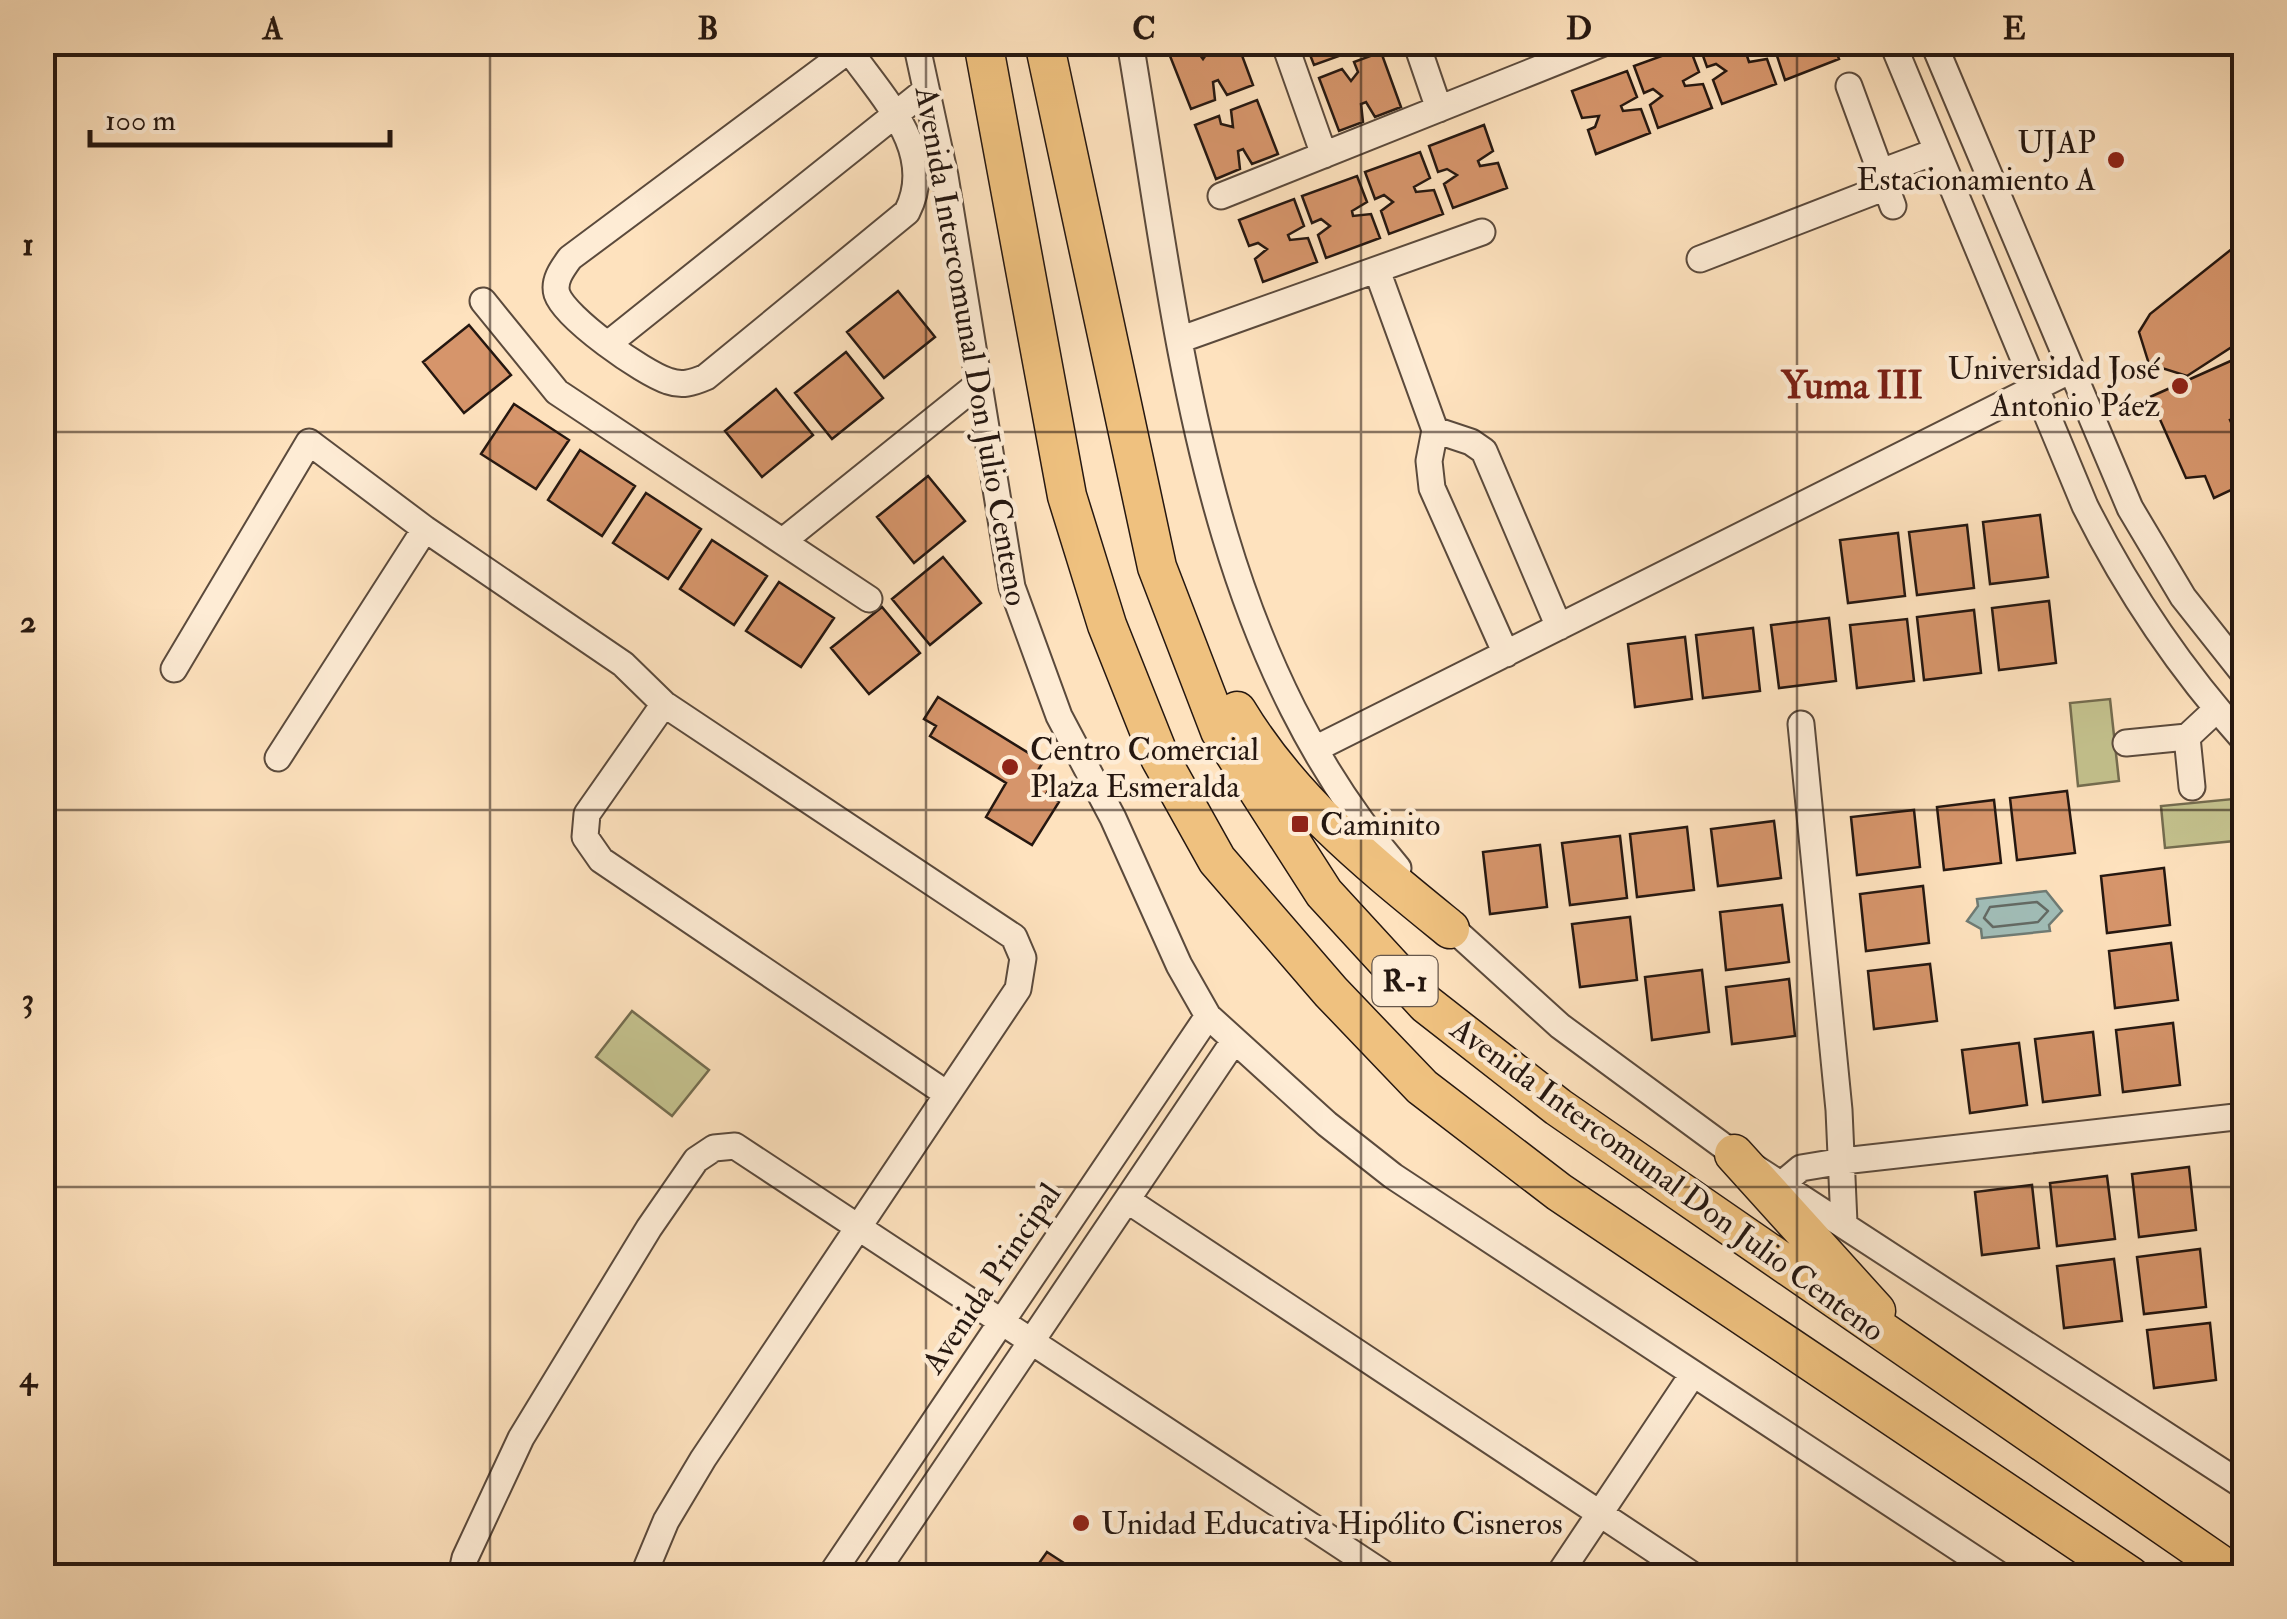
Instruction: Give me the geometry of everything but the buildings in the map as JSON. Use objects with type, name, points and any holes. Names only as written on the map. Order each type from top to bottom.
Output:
[{"type":"main road","name":"Avenida Intercomunal Don Julio Centeno","points":[[984,42],[1067,496],[1107,626],[1160,758],[1217,860],[1331,992],[1422,1087],[1559,1192],[2130,1576]]},
{"type":"main road","name":"Avenida Intercomunal Don Julio Centeno","points":[[1044,42],[1164,586],[1220,732],[1324,893],[1426,1004],[1558,1107],[2237,1576]]},
{"type":"main road","points":[[1164,586],[1249,731],[1285,780],[1344,843],[1450,930]]},
{"type":"main road","points":[[1734,1154],[1922,1361]]},
{"type":"street","name":"Avenida Intercomunal Don Julio Centeno","points":[[916,42],[945,176],[1012,587],[1033,652],[1179,965],[1208,1016],[1393,1176],[2001,1576]]},
{"type":"street","points":[[1284,42],[1324,155]]},
{"type":"street","points":[[1416,42],[1439,109]]},
{"type":"street","points":[[1222,196],[1578,48],[1606,42]]},
{"type":"street","points":[[1892,42],[2111,559],[2154,629],[2244,740]]},
{"type":"street","points":[[1932,42],[2130,508],[2183,597],[2244,674]]},
{"type":"street","name":"Avenida Intercomunal Don Julio Centeno","points":[[1130,43],[1202,462],[1224,541],[1253,625],[1315,749],[1378,845],[1450,930],[1560,1026],[1734,1154],[2233,1470],[2244,1486]]},
{"type":"street","points":[[852,46],[894,114],[910,141],[918,166],[916,195],[907,212],[706,378],[687,385],[666,381],[608,344],[564,306],[556,291],[558,275],[570,258],[852,46]]},
{"type":"street","points":[[1848,86],[1887,188]]},
{"type":"street","points":[[608,344],[926,90]]},
{"type":"street","points":[[1700,259],[1887,188],[1937,151]]},
{"type":"street","points":[[1179,340],[1378,273],[1482,232]]},
{"type":"street","points":[[1378,273],[1435,430],[1430,461],[1432,488],[1506,654]]},
{"type":"street","points":[[482,301],[557,392],[869,599]]},
{"type":"street","points":[[1315,749],[2071,370]]},
{"type":"street","points":[[783,541],[977,385]]},
{"type":"street","points":[[1435,430],[1471,442],[1484,451],[1559,628]]},
{"type":"street","points":[[174,669],[309,442],[425,530],[623,664],[664,704],[1014,937],[1023,958],[1018,989],[703,1458],[666,1521],[643,1576]]},
{"type":"street","points":[[278,758],[425,530]]},
{"type":"street","points":[[664,704],[587,814],[585,837],[601,860],[947,1094]]},
{"type":"street","points":[[2126,744],[2187,737],[2217,709]]},
{"type":"street","points":[[1801,724],[1842,1161],[1844,1223]]},
{"type":"street","points":[[2187,737],[2192,787]]},
{"type":"street","name":"Avenida Principal","points":[[830,1576],[1208,1016]]},
{"type":"street","points":[[873,1576],[1234,1041]]},
{"type":"street","points":[[1782,1183],[1802,1168],[1842,1161],[2244,1116]]},
{"type":"street","points":[[461,1576],[465,1558],[521,1438],[696,1160],[714,1148],[736,1146],[1000,1324],[1388,1576]]},
{"type":"street","points":[[1128,1200],[1694,1576]]},
{"type":"street","points":[[1558,1576],[1693,1374]]},
{"type":"shaded area","points":[[2110,699],[2119,781],[2078,786],[2070,703]]},
{"type":"shaded area","points":[[2243,798],[2244,840],[2165,848],[2161,806]]},
{"type":"shaded area","points":[[632,1011],[709,1070],[672,1116],[596,1057]]},
{"type":"water","points":[[2046,891],[2062,911],[2049,925],[2050,931],[1982,938],[1981,929],[1967,921],[1978,906],[1977,899]]},
{"type":"place","name":"UJAP Estacionamiento A","points":[[2116,160]]},
{"type":"place","name":"Universidad José Antonio Páez","points":[[2180,386]]},
{"type":"place","name":"Centro Comercial Plaza Esmeralda","points":[[1010,767]]},
{"type":"place","name":"Caminito","points":[[1300,824]]},
{"type":"place","name":"Unidad Educativa Hipólito Cisneros","points":[[1081,1523]]},
{"type":"district","name":"Yuma III","points":[[1852,385]]}]
